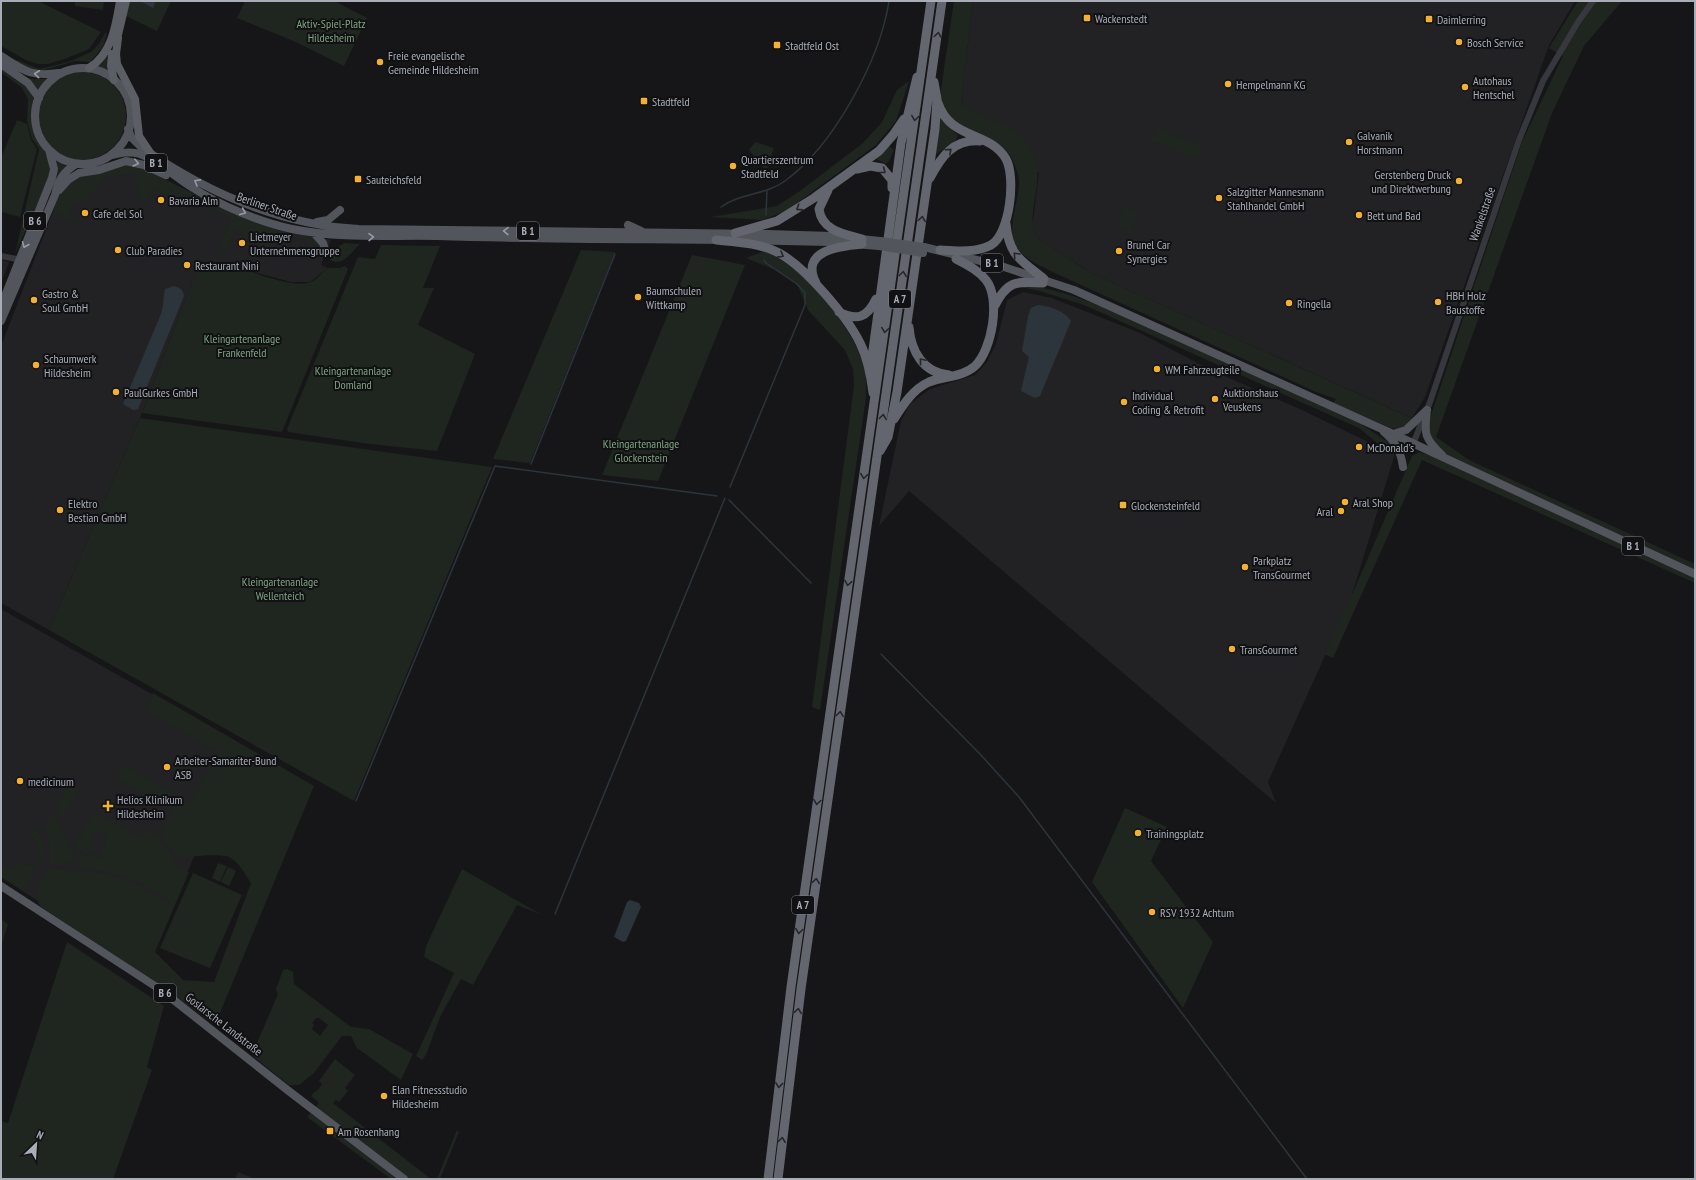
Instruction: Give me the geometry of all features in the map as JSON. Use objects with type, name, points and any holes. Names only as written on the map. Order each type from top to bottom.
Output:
[{"type":"highway","points":[[89,68],[107,49],[115,27],[120,1]]},
{"type":"highway","points":[[126,1],[118,38],[116,54],[117,64],[135,99],[139,136],[151,154]]},
{"type":"highway","name":"A 7","points":[[768,1179],[791,987],[931,1]]},
{"type":"highway","name":"A 7","points":[[778,1179],[800,997],[942,1]]},
{"type":"highway","points":[[114,80],[111,60],[118,38]]},
{"type":"highway","points":[[870,372],[906,114],[914,83],[922,65]]},
{"type":"highway","points":[[933,69],[937,99],[942,113],[954,126],[963,132],[984,141],[1001,152],[1009,166],[1011,184],[1006,221],[1008,243],[1012,251],[1043,281]]},
{"type":"highway","points":[[877,456],[888,437],[892,421],[927,182],[937,99]]},
{"type":"highway","points":[[735,233],[777,221],[831,186],[884,145],[906,114]]},
{"type":"highway","points":[[927,182],[942,157],[956,145],[968,141],[984,141]]},
{"type":"highway","points":[[852,171],[870,166],[882,168],[892,180],[893,202]]},
{"type":"highway","points":[[831,186],[818,209],[823,221],[831,229],[862,242]]},
{"type":"highway","points":[[940,250],[971,250],[992,245],[1000,236],[1006,221]]},
{"type":"highway","points":[[716,240],[764,247],[778,253],[802,270],[838,311],[860,343],[870,372],[874,409]]},
{"type":"highway","points":[[820,290],[813,272],[816,259],[821,254],[834,247],[862,242]]},
{"type":"highway","points":[[956,259],[979,272],[987,280],[991,288],[994,308]]},
{"type":"highway","points":[[892,421],[905,402],[921,386],[970,370],[981,359],[988,343],[994,308],[1001,294],[1013,284],[1043,281]]},
{"type":"highway","points":[[838,311],[848,316],[861,316],[872,307],[880,292]]},
{"type":"highway","points":[[908,312],[912,343],[921,361],[936,373],[956,375]]},
{"type":"main road","points":[[1,56],[5,64],[16,70],[36,75],[59,73],[76,67],[102,71],[114,80],[122,89],[127,100],[130,119],[128,129],[120,146],[112,155],[96,163],[76,164],[59,157],[49,149],[42,138],[37,125],[36,111],[39,98],[49,82],[59,73]]},
{"type":"main road","points":[[16,70],[28,82],[39,98]]},
{"type":"main road","name":"Berliner Straße","points":[[128,129],[133,140],[151,154],[194,180],[228,198],[263,211],[312,223],[359,229],[643,232]]},
{"type":"main road","name":"B 6","points":[[1,306],[52,178],[53,162],[49,149]]},
{"type":"main road","name":"Berliner Straße","points":[[112,155],[125,152],[139,154],[195,190],[266,221],[332,235],[360,237],[413,236],[716,240]]},
{"type":"main road","points":[[55,195],[68,180],[75,175],[99,170],[126,161],[144,165],[195,190]]},
{"type":"main road","name":"B 6","points":[[1,321],[62,176],[76,164]]},
{"type":"main road","points":[[312,223],[328,220],[340,210]]},
{"type":"main road","points":[[628,226],[643,232]]},
{"type":"main road","points":[[314,232],[323,243],[326,253]]},
{"type":"main road","name":"B 1","points":[[643,232],[735,233],[880,243],[924,250],[1043,281]]},
{"type":"main road","name":"B 1","points":[[716,240],[862,242]]},
{"type":"main road","name":"B 1","points":[[924,250],[940,250],[1001,266],[1108,306],[1393,434],[1695,574]]},
{"type":"main road","points":[[1393,434],[1406,430],[1427,410]]},
{"type":"main road","points":[[1427,410],[1425,433],[1431,445],[1447,460]]},
{"type":"main road","points":[[1381,429],[1398,448],[1403,467]]},
{"type":"main road","name":"Goslarsche Landstraße","points":[[1,886],[161,990],[290,1092],[404,1179]]},
{"type":"street","name":"Wankelstraße","points":[[1413,444],[1427,410],[1519,140],[1543,81],[1578,22],[1593,1]]},
{"type":"street","points":[[1,256],[27,261]]},
{"type":"shaded area","points":[[140,1],[156,1],[153,8]]},
{"type":"shaded area","points":[[973,1],[1575,1],[1549,45],[1425,397],[1412,418],[1091,273],[1037,238],[1032,230],[1039,173],[1001,124],[971,112],[961,102]]},
{"type":"shaded area","points":[[120,165],[288,232],[331,240],[321,265],[328,268],[310,282],[291,282],[235,267],[192,283],[140,418],[49,630],[1,603],[1,346],[61,191]]},
{"type":"shaded area","points":[[1,260],[9,262],[1,284]]},
{"type":"shaded area","points":[[174,286],[181,289],[184,296],[138,409],[133,410],[123,404],[161,314],[165,289]]},
{"type":"shaded area","name":"Glockensteinfeld","points":[[1023,292],[1052,298],[1140,333],[1211,370],[1302,410],[1389,452],[1394,457],[1351,598],[1268,782],[1276,803],[909,491],[879,526],[901,421],[910,404],[930,389],[975,375],[987,362],[996,344],[1007,300]]},
{"type":"shaded area","points":[[1038,305],[1057,310],[1065,314],[1071,321],[1040,396],[1035,398],[1021,391],[1029,357],[1022,351],[1028,316],[1031,308]]},
{"type":"shaded area","name":"Helios Klinikum Hildesheim","points":[[1,609],[242,745],[145,971],[1,877]]},
{"type":"shaded area","points":[[630,900],[639,903],[641,907],[626,941],[623,942],[614,937],[627,902]]},
{"type":"shaded area","points":[[238,1172],[255,1179],[235,1179]]},
{"type":"green space","points":[[1,1],[38,1],[101,32],[89,49],[48,64],[38,64],[26,60],[1,46]]},
{"type":"green space","points":[[75,1],[104,1],[103,10],[75,6]]},
{"type":"green space","points":[[128,1],[171,1],[157,31],[126,16]]},
{"type":"green space","name":"Aktiv-Spiel-Platz Hildesheim","points":[[245,1],[334,1],[367,18],[344,66],[296,42],[237,18]]},
{"type":"green space","points":[[954,1],[973,1],[961,102],[977,113],[1019,134],[1026,141],[1034,154],[1037,166],[1037,179],[1033,228],[1037,238],[1091,273],[1414,419],[1401,428],[1391,428],[1333,403],[1336,399],[1316,392],[1059,275],[1035,263],[1024,255],[1016,246],[1013,239],[1012,231],[1019,180],[1018,173],[1011,157],[997,142],[968,130],[951,119],[942,104],[940,96]]},
{"type":"green space","points":[[1578,1],[1622,1],[1584,46],[1552,113],[1436,437],[1469,460],[1695,564],[1695,583],[1422,460],[1333,658],[1324,654],[1351,597],[1412,456],[1419,452],[1429,455],[1433,442],[1427,427],[1522,142],[1563,56],[1549,48]]},
{"type":"green space","points":[[105,33],[107,33],[103,47],[90,62],[75,61],[38,72],[15,63],[17,60],[39,69],[68,62],[91,52],[99,44]]},
{"type":"green space","points":[[107,54],[109,71],[98,66]]},
{"type":"green space","points":[[1,65],[15,74],[33,94],[33,128],[46,155],[50,169],[49,178],[15,254],[39,149],[32,139],[27,121],[28,99],[22,88],[1,72]]},
{"type":"green space","points":[[82,72],[99,76],[113,85],[122,99],[126,116],[122,133],[113,147],[99,156],[82,160],[65,156],[51,147],[42,133],[38,116],[42,99],[51,85],[65,76]]},
{"type":"green space","points":[[22,76],[33,79],[46,79],[38,90]]},
{"type":"green space","points":[[909,81],[896,121],[876,145],[786,211],[762,220],[710,217],[777,206],[800,191],[863,143],[882,122],[897,90]]},
{"type":"green space","points":[[939,111],[951,129],[958,135],[956,140],[934,156]]},
{"type":"green space","points":[[17,120],[27,124],[31,140],[37,149],[20,217],[1,212],[1,158]]},
{"type":"green space","points":[[1158,128],[1203,146],[1198,159],[1149,140],[1152,136],[1155,137]]},
{"type":"green space","points":[[755,142],[774,148],[766,171],[749,150]]},
{"type":"green space","points":[[889,146],[894,150],[886,164],[876,159],[882,152]]},
{"type":"green space","points":[[54,160],[66,166],[54,185],[56,169]]},
{"type":"green space","points":[[129,164],[141,167],[212,203],[294,235],[317,239],[322,250],[319,258],[321,250],[313,243],[310,245],[310,241],[276,233],[265,262],[260,253],[263,249],[243,235],[244,233],[235,229],[227,250],[218,251],[231,217],[183,195],[179,202],[154,188],[146,200],[141,201],[135,173],[107,177],[101,181],[84,202],[80,200],[78,204],[73,202],[68,211],[74,214],[72,218],[78,221],[76,224],[53,212],[61,191],[73,180],[92,172]]},
{"type":"green space","points":[[1123,206],[1139,212],[1132,231],[1116,225]]},
{"type":"green space","points":[[344,243],[360,244],[347,258],[339,262],[330,260],[335,249]]},
{"type":"green space","name":"Kleingartenanlage Domland","points":[[381,245],[440,246],[423,288],[434,288],[418,325],[475,354],[437,451],[370,444],[288,432],[287,429],[358,257],[375,259]]},
{"type":"green space","points":[[581,250],[615,252],[530,463],[493,459]]},
{"type":"green space","points":[[765,251],[790,264],[800,272],[823,296],[853,340],[860,354],[866,374],[866,398],[820,710],[812,707],[854,386],[853,369],[845,350],[808,310],[797,284],[775,270],[746,258]]},
{"type":"green space","name":"Kleingartenanlage Glockenstein","points":[[692,255],[745,265],[658,481],[602,475]]},
{"type":"green space","name":"Kleingartenanlage Frankenfeld","points":[[235,266],[284,282],[304,284],[313,281],[328,268],[340,268],[345,266],[348,269],[282,432],[142,413],[192,283],[200,268],[222,270]]},
{"type":"green space","points":[[1018,285],[1055,291],[1080,298],[1115,312],[1361,424],[1394,446],[1394,457],[1359,428],[1084,305],[1040,291],[1020,287]]},
{"type":"green space","name":"Kleingartenanlage Wellenteich","points":[[140,418],[492,467],[354,801],[49,630]]},
{"type":"green space","points":[[153,693],[314,786],[215,1025],[179,999],[40,906],[37,895],[37,891],[41,883],[50,869],[53,869],[116,876],[136,884],[170,904],[171,901],[148,887],[124,876],[87,868],[78,863],[79,854],[100,858],[102,849],[105,849],[107,834],[93,832],[91,847],[95,848],[94,853],[83,852],[79,850],[75,844],[76,836],[80,839],[91,817],[88,815],[95,813],[140,837],[148,830],[157,836],[176,862],[175,866],[189,872],[155,952],[183,980],[214,982],[251,883],[239,865],[229,857],[212,855],[178,858],[160,833],[173,811],[115,777],[123,764],[190,804],[218,752],[145,710]]},
{"type":"green space","points":[[70,785],[79,790],[62,818],[55,808],[67,786],[69,787]]},
{"type":"green space","name":"RSV 1932 Achtum","points":[[1125,808],[1167,827],[1151,861],[1213,942],[1183,1008],[1092,882]]},
{"type":"green space","points":[[52,813],[56,817],[72,849],[72,859],[67,864],[50,863],[49,843],[45,827]]},
{"type":"green space","points":[[36,828],[42,839],[44,848],[43,856],[39,861],[36,856],[41,856],[31,832]]},
{"type":"green space","points":[[218,863],[227,866],[220,882],[212,878]]},
{"type":"green space","points":[[17,864],[34,866],[36,868],[23,891],[1,877],[1,865],[17,868]]},
{"type":"green space","points":[[228,867],[236,871],[229,886],[221,882]]},
{"type":"green space","points":[[462,869],[542,915],[517,905],[473,985],[461,979],[440,1017],[426,1055],[422,1060],[416,1056],[454,973],[424,957],[426,946]]},
{"type":"green space","points":[[193,873],[242,895],[210,968],[160,948]]},
{"type":"green space","points":[[1,919],[8,924],[1,947]]},
{"type":"green space","points":[[67,942],[164,1006],[147,1067],[152,1070],[113,1179],[1,1179],[1,1121],[8,1123]]},
{"type":"green space","points":[[287,969],[293,972],[294,984],[351,1027],[369,1029],[413,1054],[401,1080],[357,1048],[351,1036],[342,1036],[314,1073],[299,1085],[289,1085],[254,1057],[254,1050],[278,994],[276,989],[283,970]],"holes":[[[316,1018],[319,1018],[328,1025],[320,1036],[312,1029],[314,1025],[312,1023]]]},
{"type":"green space","points":[[335,1059],[355,1075],[345,1088],[348,1091],[339,1102],[336,1100],[333,1103],[431,1179],[391,1179],[307,1117],[319,1103],[311,1096],[322,1084],[319,1081]]},
{"type":"green space","points":[[457,1130],[459,1132],[440,1179],[437,1179]]},
{"type":"waterway","points":[[721,207],[736,199],[778,186],[803,165],[821,146],[852,100],[865,74],[876,49],[889,1]]},
{"type":"waterway","points":[[766,215],[767,190]]},
{"type":"waterway","points":[[531,464],[615,254]]},
{"type":"waterway","points":[[730,487],[805,305],[805,293],[797,284],[766,263],[764,260]]},
{"type":"waterway","points":[[356,801],[495,466],[717,496]]},
{"type":"waterway","points":[[555,914],[725,498]]},
{"type":"waterway","points":[[729,500],[811,583]]},
{"type":"waterway","points":[[881,654],[980,754],[1019,797],[1307,1179]]},
{"type":"place","name":"Wackenstedt","points":[[1087,18]]},
{"type":"place","name":"Daimlerring","points":[[1429,19]]},
{"type":"place","name":"Bosch Service","points":[[1459,42]]},
{"type":"place","name":"Stadtfeld Ost","points":[[777,45]]},
{"type":"place","name":"Freie evangelische Gemeinde Hildesheim","points":[[380,62]]},
{"type":"place","name":"Hempelmann KG","points":[[1228,84]]},
{"type":"place","name":"Autohaus Hentschel","points":[[1465,87]]},
{"type":"place","name":"Stadtfeld","points":[[644,101]]},
{"type":"place","name":"Galvanik Horstmann","points":[[1349,142]]},
{"type":"place","name":"Quartierszentrum Stadtfeld","points":[[733,166]]},
{"type":"place","name":"Sauteichsfeld","points":[[358,179]]},
{"type":"place","name":"Gerstenberg Druck und Direktwerbung","points":[[1459,181]]},
{"type":"place","name":"Salzgitter Mannesmann Stahlhandel GmbH","points":[[1219,198]]},
{"type":"place","name":"Bavaria Alm","points":[[161,200]]},
{"type":"place","name":"Cafe del Sol","points":[[85,213]]},
{"type":"place","name":"Bett und Bad","points":[[1359,215]]},
{"type":"place","name":"Lietmeyer Unternehmensgruppe","points":[[242,243]]},
{"type":"place","name":"Club Paradies","points":[[118,250]]},
{"type":"place","name":"Brunel Car Synergies","points":[[1119,251]]},
{"type":"place","name":"Restaurant Nini","points":[[187,265]]},
{"type":"place","name":"Baumschulen Wittkamp","points":[[638,297]]},
{"type":"place","name":"Gastro & Soul GmbH","points":[[34,300]]},
{"type":"place","name":"HBH Holz Baustoffe","points":[[1438,302]]},
{"type":"place","name":"Ringella","points":[[1289,303]]},
{"type":"place","name":"Schaumwerk Hildesheim","points":[[36,365]]},
{"type":"place","name":"WM Fahrzeugteile","points":[[1157,369]]},
{"type":"place","name":"PaulGurkes GmbH","points":[[116,392]]},
{"type":"place","name":"Auktionshaus Veuskens","points":[[1215,399]]},
{"type":"place","name":"Individual Coding & Retrofit","points":[[1124,402]]},
{"type":"place","name":"McDonald's","points":[[1359,447]]},
{"type":"place","name":"Aral Shop","points":[[1345,502]]},
{"type":"place","name":"Glockensteinfeld","points":[[1123,505]]},
{"type":"place","name":"Elektro Bestian GmbH","points":[[60,510]]},
{"type":"place","name":"Aral","points":[[1341,511]]},
{"type":"place","name":"Parkplatz TransGourmet","points":[[1245,567]]},
{"type":"place","name":"TransGourmet","points":[[1232,649]]},
{"type":"place","name":"Arbeiter-Samariter-Bund ASB","points":[[167,767]]},
{"type":"place","name":"medicinum","points":[[20,781]]},
{"type":"place","name":"Helios Klinikum Hildesheim","points":[[108,806]]},
{"type":"place","name":"Trainingsplatz","points":[[1138,833]]},
{"type":"place","name":"RSV 1932 Achtum","points":[[1152,912]]},
{"type":"place","name":"Elan Fitnessstudio Hildesheim","points":[[384,1096]]},
{"type":"place","name":"Am Rosenhang","points":[[330,1131]]}]
